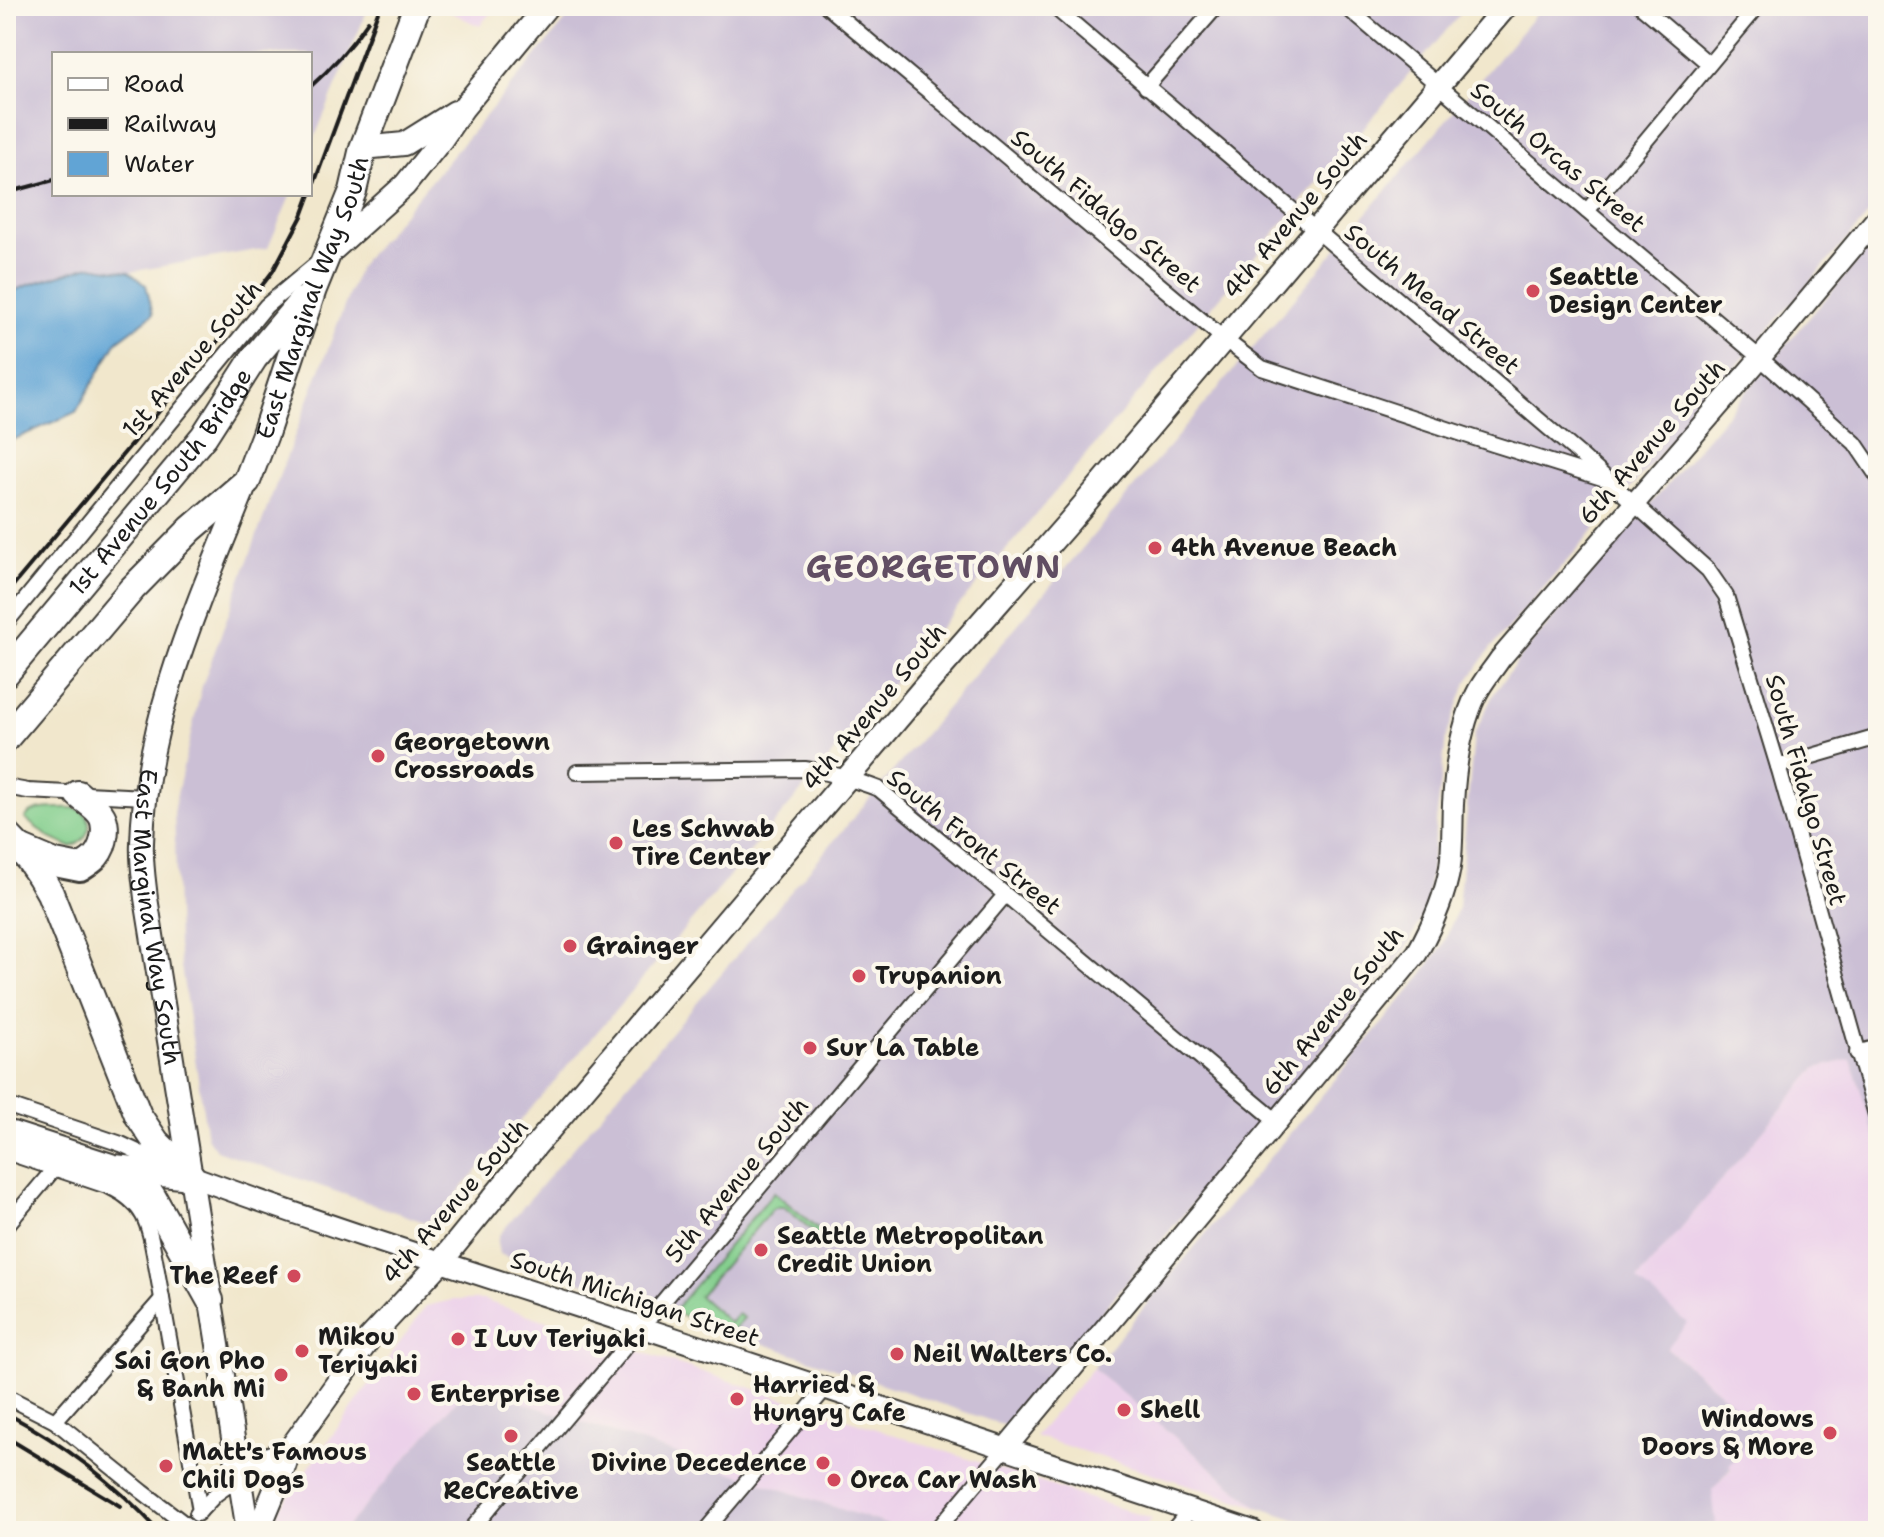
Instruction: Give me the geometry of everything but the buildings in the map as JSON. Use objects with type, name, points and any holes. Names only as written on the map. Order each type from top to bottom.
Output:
[{"type":"highway","name":"East Marginal Way South","points":[[247,481],[313,289],[353,191],[363,148],[417,6]]},
{"type":"highway","name":"1st Avenue South Bridge","points":[[6,673],[204,436],[254,358],[313,289]]},
{"type":"highway","name":"1st Avenue South Bridge","points":[[9,735],[132,589],[191,529],[247,481]]},
{"type":"highway","points":[[13,841],[55,863],[80,868],[92,860],[99,853],[105,824],[101,813],[78,794]]},
{"type":"highway","points":[[13,841],[36,868],[59,912],[138,1115],[156,1142],[191,1176]]},
{"type":"highway","points":[[6,1133],[114,1168],[191,1176]]},
{"type":"highway","points":[[114,1168],[152,1196],[210,1300]]},
{"type":"main road","name":"1st Avenue South","points":[[328,254],[405,185],[463,108],[547,6]]},
{"type":"main road","name":"4th Avenue South","points":[[258,1531],[290,1449],[369,1339],[440,1263],[927,684],[1076,515],[1506,6]]},
{"type":"main road","name":"1st Avenue South","points":[[363,148],[404,144],[463,108]]},
{"type":"main road","name":"East Marginal Way South","points":[[247,481],[169,686],[145,797],[142,845],[146,898],[248,1531]]},
{"type":"main road","name":"4th Avenue South","points":[[240,1477],[290,1449]]},
{"type":"street","name":"South Fidalgo Street","points":[[827,6],[1262,368],[1609,480]]},
{"type":"street","name":"South Mead Street","points":[[1053,6],[1634,503]]},
{"type":"street","points":[[1146,87],[1217,6]]},
{"type":"street","name":"South Orcas Street","points":[[1345,6],[1760,358],[1855,443],[1878,477]]},
{"type":"street","points":[[1641,6],[1709,64]]},
{"type":"street","points":[[1587,211],[1758,6]]},
{"type":"street","name":"6th Avenue South","points":[[936,1531],[1417,953],[1432,927],[1444,894],[1450,865],[1459,750],[1480,689],[1500,659],[1877,220]]},
{"type":"street","name":"1st Avenue South","points":[[6,623],[266,306],[328,254]]},
{"type":"street","name":"South Fidalgo Street","points":[[1634,503],[1708,570],[1726,596],[1778,766],[1878,1122]]},
{"type":"street","points":[[1778,766],[1878,737]]},
{"type":"street","name":"South Front Street","points":[[577,772],[791,768],[819,770],[879,789],[1278,1122]]},
{"type":"street","points":[[6,787],[28,791],[145,797]]},
{"type":"street","name":"5th Avenue South","points":[[470,1531],[1005,895]]},
{"type":"street","points":[[1857,1053],[1878,1047]]},
{"type":"street","name":"South Michigan Street","points":[[6,1105],[121,1144],[191,1176],[440,1263],[724,1354],[1253,1531]]},
{"type":"street","points":[[6,1152],[110,1187],[127,1195],[145,1217],[200,1511]]},
{"type":"street","points":[[6,1226],[54,1169]]},
{"type":"street","points":[[55,1421],[162,1299]]},
{"type":"street","points":[[705,1531],[825,1389]]},
{"type":"street","points":[[6,1396],[55,1421],[189,1527]]},
{"type":"street","name":"4th Avenue South","points":[[189,1527],[216,1494],[240,1477]]},
{"type":"street","points":[[1172,1531],[1190,1510]]},
{"type":"shaded area","points":[[6,6],[369,6],[312,144],[312,52],[52,52],[52,196],[290,196],[268,248],[129,272],[90,267],[6,294]]},
{"type":"shaded area","points":[[452,6],[497,6],[479,26],[450,12]]},
{"type":"shaded area","points":[[578,6],[1467,6],[604,1024],[437,1217],[424,1222],[216,1150],[207,1137],[178,946],[174,807],[202,686],[360,265]]},
{"type":"shaded area","points":[[1543,6],[1871,6],[1878,12],[1878,204],[1491,648],[1466,684],[1446,737],[1426,909],[1406,949],[1006,1426],[499,1254],[499,1235]]},
{"type":"shaded area","points":[[1878,237],[1878,1147],[1851,1059],[1816,1068],[1637,1280],[1687,1323],[1667,1348],[1743,1412],[1748,1407],[1765,1422],[1712,1490],[1716,1524],[1647,1531],[1331,1531],[1258,1507],[1093,1368],[1416,983],[1443,945],[1458,908],[1474,735],[1493,695],[1518,660]]},
{"type":"shaded area","points":[[1851,1059],[1878,1147],[1878,1531],[1647,1531],[1712,1490],[1731,1469],[1729,1466],[1747,1407],[1743,1412],[1666,1347],[1636,1281],[1816,1068]]},
{"type":"shaded area","points":[[452,1300],[483,1300],[1152,1519],[1142,1531],[906,1531],[470,1385],[343,1531],[272,1531],[279,1509],[426,1306]]},
{"type":"shaded area","points":[[1093,1368],[1258,1507],[1035,1436]]},
{"type":"shaded area","points":[[470,1385],[906,1531],[343,1531]]},
{"type":"green space","points":[[70,808],[84,813],[89,823],[86,835],[70,847],[50,838],[25,819],[34,811]]},
{"type":"green space","points":[[774,1192],[822,1232],[819,1236],[784,1207],[772,1209],[699,1296],[730,1323],[738,1314],[744,1318],[731,1332],[678,1314],[675,1309]]},
{"type":"water","points":[[90,266],[129,272],[146,285],[153,314],[117,341],[76,412],[6,443],[6,294]]},
{"type":"railway","points":[[312,189],[380,6]]},
{"type":"railway","points":[[312,85],[341,56],[368,21]]},
{"type":"railway","points":[[6,193],[52,181]]},
{"type":"railway","points":[[6,594],[238,317],[273,271],[309,196]]},
{"type":"railway","points":[[6,1413],[87,1466],[125,1497],[159,1531]]},
{"type":"railway","points":[[6,1437],[120,1506]]},
{"type":"place","name":"Seattle Design Center","points":[[1533,291]]},
{"type":"place","name":"4th Avenue Beach","points":[[1155,548]]},
{"type":"place","name":"Georgetown Crossroads","points":[[378,756]]},
{"type":"place","name":"Les Schwab Tire Center","points":[[616,843]]},
{"type":"place","name":"Grainger","points":[[570,946]]},
{"type":"place","name":"Trupanion","points":[[859,976]]},
{"type":"place","name":"Sur La Table","points":[[810,1048]]},
{"type":"place","name":"Seattle Metropolitan Credit Union","points":[[761,1250]]},
{"type":"place","name":"The Reef","points":[[294,1276]]},
{"type":"place","name":"I Luv Teriyaki","points":[[458,1339]]},
{"type":"place","name":"Mikou Teriyaki","points":[[302,1351]]},
{"type":"place","name":"Neil Walters Co.","points":[[897,1354]]},
{"type":"place","name":"Sai Gon Pho & Banh Mi","points":[[281,1375]]},
{"type":"place","name":"Enterprise","points":[[414,1394]]},
{"type":"place","name":"Harried & Hungry Cafe","points":[[737,1399]]},
{"type":"place","name":"Shell","points":[[1124,1410]]},
{"type":"place","name":"Windows Doors & More","points":[[1830,1433]]},
{"type":"place","name":"Seattle ReCreative","points":[[511,1436]]},
{"type":"place","name":"Divine Decedence","points":[[823,1463]]},
{"type":"place","name":"Matt's Famous Chili Dogs","points":[[166,1466]]},
{"type":"place","name":"Orca Car Wash","points":[[834,1480]]},
{"type":"district","name":"GEORGETOWN","points":[[934,566]]}]
